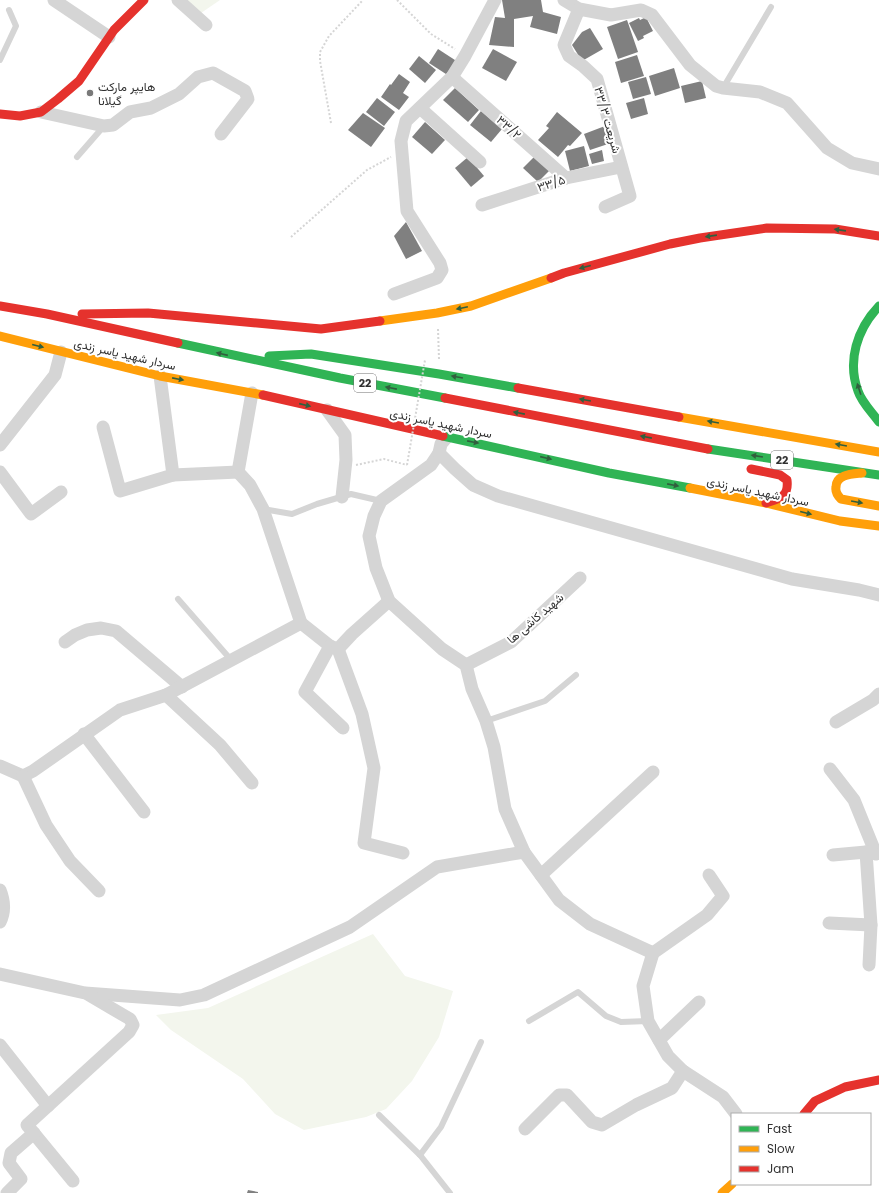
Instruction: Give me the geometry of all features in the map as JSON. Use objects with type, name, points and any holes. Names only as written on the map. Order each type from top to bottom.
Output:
[{"type":"main road","points":[[0,114],[20,116],[41,112],[58,100],[79,81],[108,37],[144,0]]},
{"type":"main road","points":[[47,314],[148,313],[321,329],[437,314],[471,306],[564,273],[670,244],[700,238],[767,228],[835,229],[879,236]]},
{"type":"main road","name":"سردار شهید یاسر زندی","points":[[0,306],[47,314],[238,357],[340,378],[704,448],[879,475]]},
{"type":"main road","points":[[879,306],[871,313],[858,336],[853,362],[859,392],[879,422]]},
{"type":"main road","name":"سردار شهید یاسر زندی","points":[[0,336],[160,376],[252,393],[610,473],[766,503],[840,521],[879,526]]},
{"type":"main road","points":[[238,357],[311,354],[439,374],[879,452]]},
{"type":"main road","points":[[704,448],[713,458]]},
{"type":"main road","points":[[741,467],[780,475],[787,480],[789,488],[787,493],[766,503]]},
{"type":"main road","points":[[866,473],[843,476],[835,485],[835,491],[841,499],[879,506]]},
{"type":"main road","points":[[840,521],[879,534]]},
{"type":"main road","points":[[805,1113],[815,1101],[845,1087],[879,1080]]},
{"type":"main road","points":[[722,1193],[731,1185]]},
{"type":"street","points":[[54,0],[108,37]]},
{"type":"street","points":[[178,0],[206,25]]},
{"type":"street","points":[[394,294],[437,278],[442,270],[440,263],[407,211],[401,141],[406,122],[452,77],[495,0]]},
{"type":"street","points":[[564,0],[580,9],[611,15],[641,10],[652,14],[690,65],[716,86],[760,92],[787,103],[827,148],[852,163],[879,169]]},
{"type":"street","name":"شریعت ۳۳/۳","points":[[580,9],[564,45],[569,56],[597,79],[630,196],[605,207]]},
{"type":"street","points":[[41,112],[104,126],[113,125],[130,112],[150,108],[179,94],[198,77],[214,73],[246,91],[248,99],[221,134]]},
{"type":"street","name":"۳۳/۲","points":[[452,77],[566,178]]},
{"type":"street","points":[[420,108],[480,162]]},
{"type":"street","name":"۳۳/۵","points":[[482,205],[566,178],[621,167]]},
{"type":"street","points":[[0,445],[55,375],[61,352]]},
{"type":"street","points":[[160,376],[173,475]]},
{"type":"street","points":[[238,472],[252,393]]},
{"type":"street","points":[[327,410],[345,435],[346,467],[342,497]]},
{"type":"street","points":[[103,428],[120,491],[173,475],[238,472],[250,485],[263,509],[302,623],[334,647],[362,714],[374,768],[364,842],[403,853]]},
{"type":"street","points":[[446,437],[441,444],[439,453],[431,465],[381,501],[374,516],[369,536],[376,568],[389,601],[442,649],[466,665],[472,689],[486,721],[494,747],[505,809],[524,852],[559,900],[590,924],[653,953]]},
{"type":"street","points":[[439,453],[455,470],[474,485],[498,496],[792,579],[859,590],[879,595]]},
{"type":"street","points":[[0,472],[31,514],[61,492]]},
{"type":"street","name":"شهید کاشی ها","points":[[466,665],[511,642],[580,578]]},
{"type":"street","points":[[343,728],[305,692],[334,647],[352,634],[389,601]]},
{"type":"street","points":[[23,776],[34,771],[84,734],[120,710],[166,695],[302,623]]},
{"type":"street","points":[[65,642],[87,630],[101,628],[116,631],[182,687]]},
{"type":"street","points":[[836,722],[873,700],[879,694]]},
{"type":"street","points":[[166,695],[220,745],[252,782]]},
{"type":"street","points":[[84,734],[144,812]]},
{"type":"street","points":[[0,766],[23,776],[46,824],[70,861],[99,891]]},
{"type":"street","points":[[830,769],[854,800],[874,854],[869,965]]},
{"type":"street","points":[[541,875],[653,772]]},
{"type":"street","points":[[0,974],[85,993],[180,1000],[204,995],[350,928],[437,867],[524,852]]},
{"type":"street","points":[[833,855],[874,854]]},
{"type":"street","points":[[709,875],[723,896],[707,915],[653,953],[643,986],[648,1020],[668,1056],[683,1071],[723,1097],[735,1113]]},
{"type":"street","points":[[0,890],[3,899],[2,918],[0,922]]},
{"type":"street","points":[[829,923],[871,925]]},
{"type":"street","points":[[73,1181],[27,1125],[129,1032],[133,1025],[130,1019],[85,993]]},
{"type":"street","points":[[659,1040],[699,1002]]},
{"type":"street","points":[[0,1045],[48,1106]]},
{"type":"street","points":[[525,1129],[559,1095],[567,1095],[592,1122],[602,1126],[636,1105],[672,1088],[683,1071]]},
{"type":"street","points":[[7,1193],[21,1179],[9,1163],[11,1153],[34,1133]]},
{"type":"lane","points":[[723,88],[771,7]]},
{"type":"lane","points":[[0,60],[16,26],[9,10]]},
{"type":"lane","points":[[76,157],[104,126]]},
{"type":"lane","points":[[263,509],[292,514],[317,504],[351,494],[381,501]]},
{"type":"lane","points":[[178,599],[232,661]]},
{"type":"lane","points":[[486,721],[545,701],[576,675]]},
{"type":"lane","points":[[529,1020],[578,992],[606,1016],[621,1022],[648,1020]]},
{"type":"lane","points":[[420,1155],[441,1127],[482,1042]]},
{"type":"lane","points":[[379,1115],[420,1155],[450,1193]]},
{"type":"path","points":[[331,123],[320,61],[320,52],[329,36],[363,0]]},
{"type":"path","points":[[397,0],[431,34],[465,56]]},
{"type":"path","points":[[291,237],[368,170],[402,152]]},
{"type":"path","points":[[437,314],[439,374]]},
{"type":"path","points":[[346,467],[384,459],[407,465],[425,360]]},
{"type":"shaded area","points":[[187,0],[220,0],[201,13]]},
{"type":"shaded area","points":[[373,934],[405,976],[453,991],[439,1037],[412,1081],[386,1109],[366,1117],[304,1130],[275,1114],[243,1079],[171,1030],[156,1015],[208,1008]]},
{"type":"building","points":[[502,0],[541,0],[543,12],[561,17],[557,34],[530,27],[533,16],[514,19],[514,47],[489,45],[495,17],[505,18]]},
{"type":"building","points":[[646,17],[653,31],[643,36],[644,38],[638,41],[629,23],[639,18],[640,20]]},
{"type":"building","points":[[627,20],[638,52],[618,59],[607,27]]},
{"type":"building","points":[[590,28],[603,49],[582,61],[572,45],[582,32]]},
{"type":"building","points":[[438,49],[458,62],[449,76],[429,63]]},
{"type":"building","points":[[493,49],[517,62],[506,81],[482,68]]},
{"type":"building","points":[[637,55],[644,76],[621,83],[615,62]]},
{"type":"building","points":[[419,56],[436,70],[425,83],[409,69]]},
{"type":"building","points":[[674,68],[680,88],[655,96],[649,76]]},
{"type":"building","points":[[399,74],[410,82],[403,93],[409,97],[399,110],[381,97]]},
{"type":"building","points":[[646,77],[651,94],[633,99],[628,82]]},
{"type":"building","points":[[702,81],[706,98],[685,103],[681,86]]},
{"type":"building","points":[[455,88],[479,110],[468,122],[443,100]]},
{"type":"building","points":[[377,98],[395,112],[384,126],[366,112]]},
{"type":"building","points":[[644,98],[648,114],[631,119],[626,103]]},
{"type":"building","points":[[481,111],[502,129],[491,142],[470,125]]},
{"type":"building","points":[[557,112],[582,133],[570,146],[568,145],[558,157],[538,140],[549,128],[546,126]]},
{"type":"building","points":[[363,113],[385,128],[371,147],[348,130]]},
{"type":"building","points":[[425,122],[445,140],[432,154],[412,137]]},
{"type":"building","points":[[605,126],[611,143],[590,150],[584,134]]},
{"type":"building","points":[[584,146],[589,166],[570,171],[565,151]]},
{"type":"building","points":[[602,150],[604,161],[592,164],[589,154]]},
{"type":"building","points":[[535,156],[550,170],[538,182],[523,168]]},
{"type":"building","points":[[468,157],[484,176],[471,187],[455,168]]},
{"type":"building","points":[[406,222],[422,251],[406,259],[394,236]]},
{"type":"building","points":[[248,1190],[258,1192],[258,1193],[247,1193]]},
{"type":"traffic: fast","points":[[879,306],[871,315],[860,335],[854,357],[855,380],[858,391],[879,422]]},
{"type":"traffic: fast","points":[[178,343],[340,378],[445,398]]},
{"type":"traffic: fast","points":[[269,356],[311,354],[518,388]]},
{"type":"traffic: fast","points":[[443,436],[609,473],[690,488]]},
{"type":"traffic: fast","points":[[708,449],[879,475]]},
{"type":"traffic: slow","points":[[380,321],[437,313],[471,306],[551,278]]},
{"type":"traffic: slow","points":[[0,336],[160,376],[263,395]]},
{"type":"traffic: slow","points":[[679,417],[879,452]]},
{"type":"traffic: slow","points":[[862,473],[839,479],[836,487],[837,494],[841,499],[879,506]]},
{"type":"traffic: slow","points":[[690,488],[766,503],[840,521],[879,526]]},
{"type":"traffic: slow","points":[[722,1193],[731,1185]]},
{"type":"traffic: jam","points":[[0,114],[20,116],[41,112],[58,99],[79,81],[114,30],[144,0]]},
{"type":"traffic: jam","points":[[551,278],[564,273],[670,244],[767,228],[835,229],[879,236]]},
{"type":"traffic: jam","points":[[0,306],[47,314],[178,343]]},
{"type":"traffic: jam","points":[[82,314],[148,313],[321,329],[380,321]]},
{"type":"traffic: jam","points":[[518,388],[679,417]]},
{"type":"traffic: jam","points":[[263,395],[443,436]]},
{"type":"traffic: jam","points":[[445,398],[708,449]]},
{"type":"traffic: jam","points":[[751,469],[780,475],[787,480],[787,490],[785,493],[779,498],[766,503]]},
{"type":"traffic: jam","points":[[805,1113],[815,1101],[845,1087],[879,1080]]},
{"type":"place","name":"هایپر مارکت گیلانا","points":[[90,93]]}]
